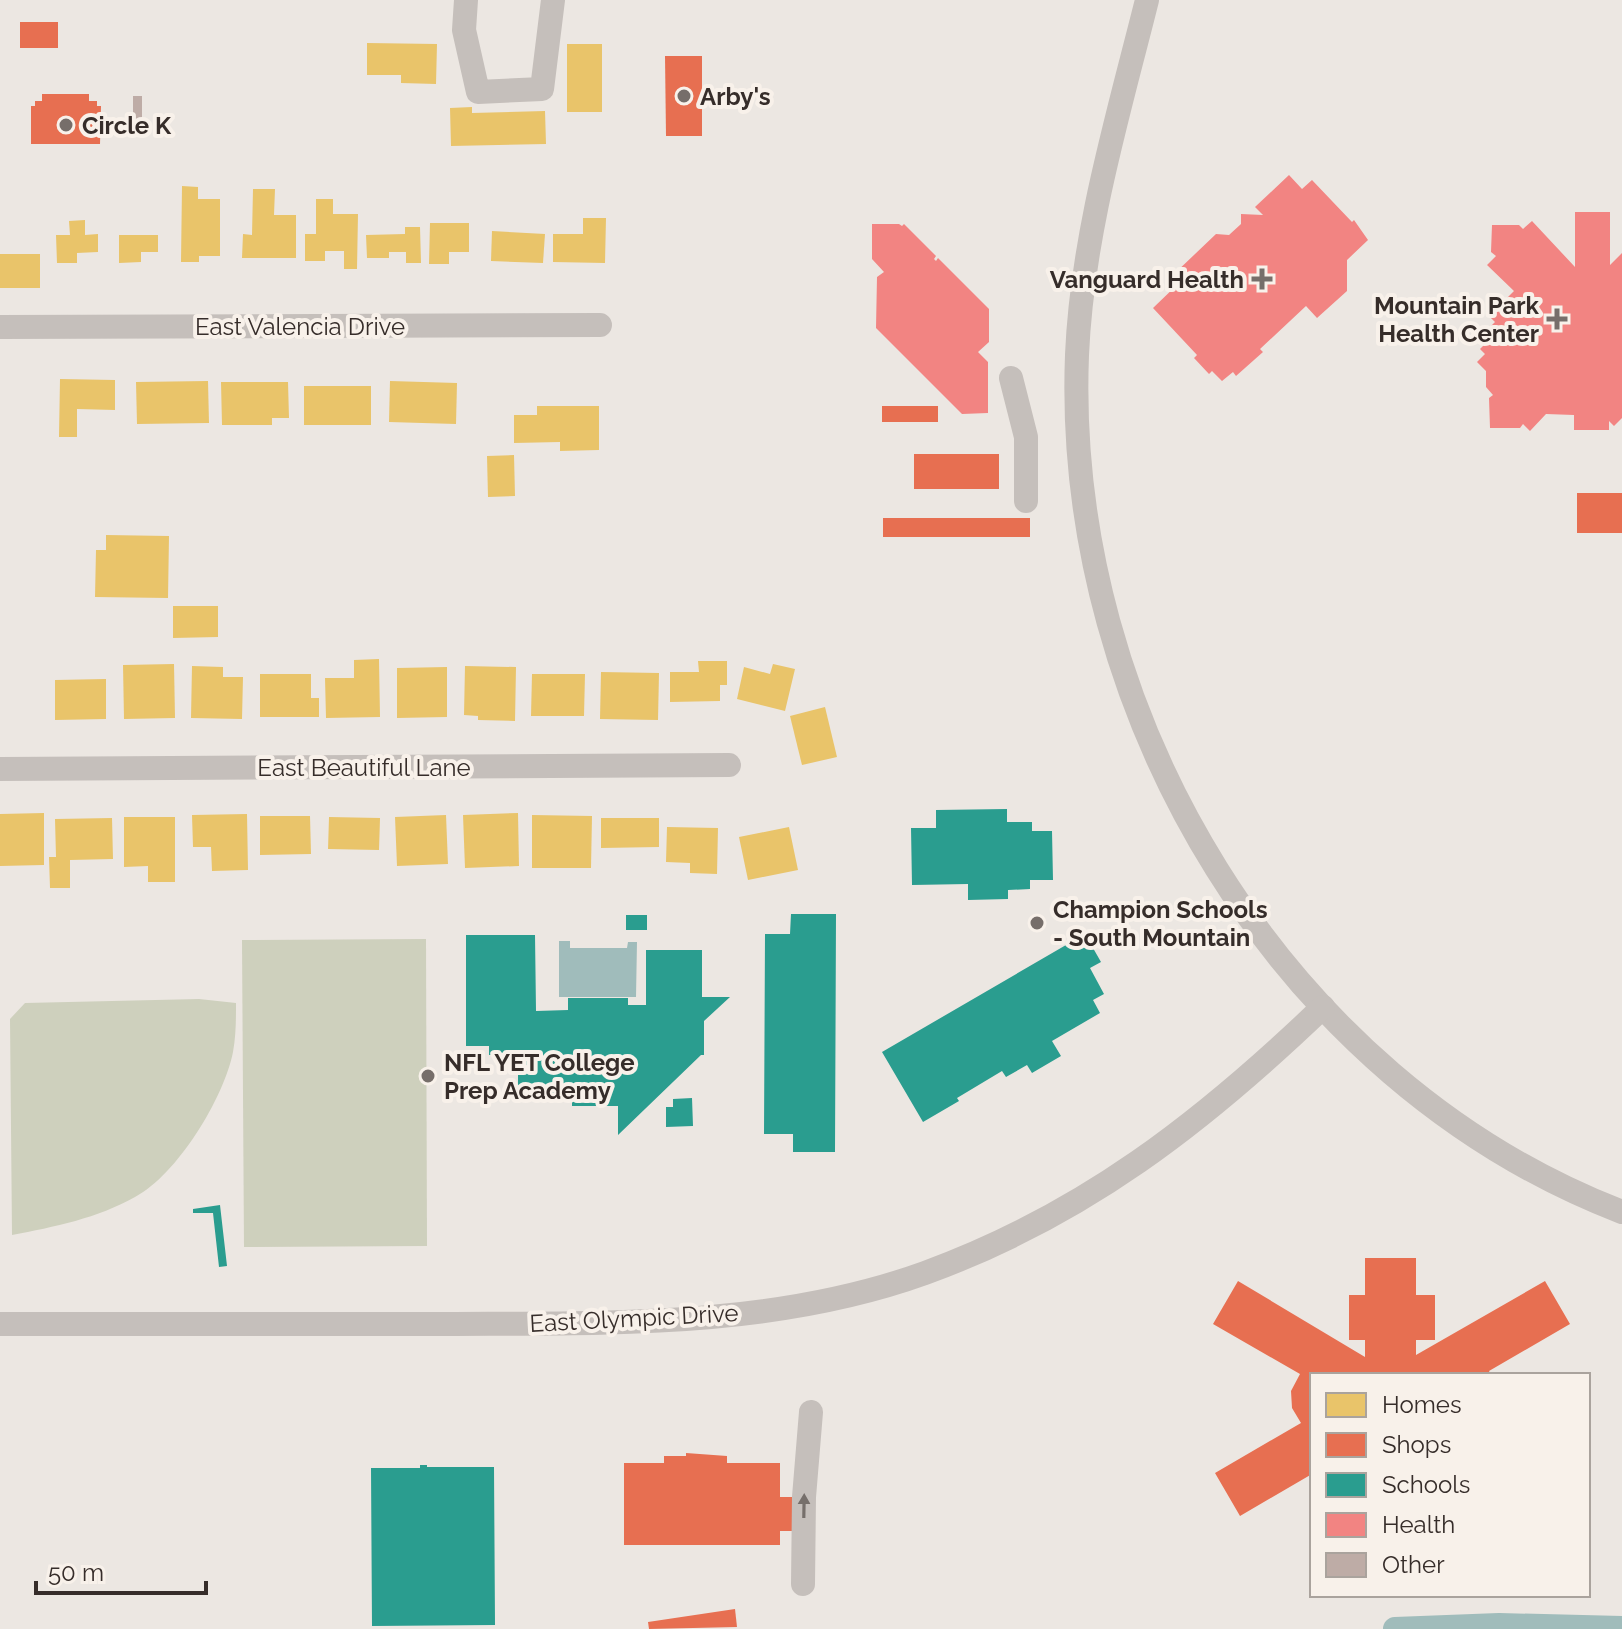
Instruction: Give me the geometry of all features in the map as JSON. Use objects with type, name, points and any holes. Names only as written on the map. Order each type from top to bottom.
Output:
[{"type":"street","points":[[466,0],[464,30],[478,92],[542,89],[553,0]]},
{"type":"street","points":[[1147,0],[1093,223],[1081,297],[1077,415],[1085,510],[1100,588],[1119,661],[1142,726],[1161,769],[1206,852],[1243,910],[1323,1007],[1404,1084],[1444,1114],[1539,1173],[1622,1212]]},
{"type":"street","name":"East Valencia Drive","points":[[0,327],[600,325]]},
{"type":"street","points":[[1011,378],[1026,437],[1026,501]]},
{"type":"street","name":"East Beautiful Lane","points":[[0,769],[729,765]]},
{"type":"street","name":"East Olympic Drive","points":[[0,1324],[586,1323],[737,1315],[837,1296],[898,1281],[961,1259],[1043,1220],[1100,1188],[1144,1160],[1198,1119],[1323,1007]]},
{"type":"street","points":[[803,1584],[804,1497],[811,1412]]},
{"type":"green space","points":[[426,939],[427,1246],[244,1247],[242,940]]},
{"type":"green space","points":[[199,999],[236,1003],[235,1040],[220,1091],[182,1154],[151,1186],[121,1204],[75,1221],[12,1235],[10,1019],[25,1003]]},
{"type":"water","points":[[559,941],[570,941],[570,948],[627,948],[628,942],[637,942],[636,997],[559,997]]},
{"type":"building: Homes","points":[[367,43],[437,44],[436,84],[401,83],[401,75],[367,75]]},
{"type":"building: Homes","points":[[567,44],[602,44],[602,112],[567,112]]},
{"type":"building: Homes","points":[[472,107],[472,113],[545,111],[546,144],[451,146],[450,108]]},
{"type":"building: Homes","points":[[182,186],[198,187],[198,199],[220,199],[220,256],[199,256],[199,262],[181,262]]},
{"type":"building: Homes","points":[[253,189],[275,189],[274,215],[296,215],[296,258],[242,258],[243,234],[252,235]]},
{"type":"building: Homes","points":[[316,199],[333,199],[333,214],[358,214],[357,269],[344,269],[344,251],[325,251],[325,261],[305,261],[305,234],[316,234]]},
{"type":"building: Homes","points":[[583,218],[606,218],[605,263],[553,262],[553,234],[583,234]]},
{"type":"building: Homes","points":[[85,220],[85,235],[98,234],[98,252],[77,253],[77,263],[57,263],[56,235],[70,235],[69,221]]},
{"type":"building: Homes","points":[[430,223],[469,223],[469,252],[449,252],[449,264],[429,264]]},
{"type":"building: Homes","points":[[405,227],[420,227],[421,263],[406,263],[406,252],[389,252],[389,258],[367,258],[366,235],[405,234]]},
{"type":"building: Homes","points":[[492,231],[545,234],[543,263],[491,261]]},
{"type":"building: Homes","points":[[119,235],[158,235],[158,252],[141,252],[141,262],[119,263]]},
{"type":"building: Homes","points":[[0,254],[40,254],[40,288],[0,288]]},
{"type":"building: Homes","points":[[60,379],[115,380],[115,410],[77,409],[77,437],[59,437]]},
{"type":"building: Homes","points":[[208,381],[209,423],[137,424],[136,382]]},
{"type":"building: Homes","points":[[390,381],[457,383],[456,424],[389,422]]},
{"type":"building: Homes","points":[[221,382],[288,382],[289,418],[272,418],[272,425],[222,425]]},
{"type":"building: Homes","points":[[304,386],[371,386],[371,425],[304,425]]},
{"type":"building: Homes","points":[[537,406],[599,406],[599,450],[560,451],[560,442],[514,443],[514,415],[537,415]]},
{"type":"building: Homes","points":[[514,455],[515,496],[488,497],[487,456]]},
{"type":"building: Homes","points":[[106,535],[169,536],[168,598],[95,597],[96,550],[106,550]]},
{"type":"building: Homes","points":[[173,606],[218,606],[218,637],[173,638]]},
{"type":"building: Homes","points":[[379,659],[380,717],[326,718],[325,678],[354,678],[354,660]]},
{"type":"building: Homes","points":[[698,661],[727,661],[727,685],[720,685],[720,701],[670,702],[670,672],[699,672]]},
{"type":"building: Homes","points":[[174,664],[175,718],[124,719],[123,665]]},
{"type":"building: Homes","points":[[773,664],[795,669],[785,711],[737,699],[744,667],[770,674]]},
{"type":"building: Homes","points":[[192,666],[223,667],[223,677],[243,677],[242,719],[191,718]]},
{"type":"building: Homes","points":[[465,666],[516,667],[515,721],[478,720],[478,716],[464,715]]},
{"type":"building: Homes","points":[[447,667],[447,717],[397,718],[397,668]]},
{"type":"building: Homes","points":[[601,672],[659,673],[658,720],[600,719]]},
{"type":"building: Homes","points":[[260,674],[311,674],[311,698],[319,698],[319,717],[260,717]]},
{"type":"building: Homes","points":[[532,674],[585,674],[584,716],[531,716]]},
{"type":"building: Homes","points":[[106,679],[106,719],[55,720],[55,680]]},
{"type":"building: Homes","points":[[825,707],[837,757],[802,765],[790,716]]},
{"type":"building: Homes","points":[[44,813],[44,865],[0,866],[0,814]]},
{"type":"building: Homes","points":[[518,813],[519,866],[465,868],[463,815]]},
{"type":"building: Homes","points":[[247,814],[248,870],[212,871],[211,847],[193,847],[192,815]]},
{"type":"building: Homes","points":[[446,815],[448,864],[397,866],[395,817]]},
{"type":"building: Homes","points":[[532,815],[592,816],[591,868],[532,868]]},
{"type":"building: Homes","points":[[260,816],[310,816],[311,854],[260,855]]},
{"type":"building: Homes","points":[[124,817],[175,817],[175,882],[148,882],[148,866],[124,867]]},
{"type":"building: Homes","points":[[329,817],[380,818],[379,850],[328,849]]},
{"type":"building: Homes","points":[[112,818],[113,859],[70,860],[70,888],[50,888],[49,857],[56,857],[55,819]]},
{"type":"building: Homes","points":[[601,818],[659,818],[659,847],[601,848]]},
{"type":"building: Homes","points":[[667,827],[718,828],[717,874],[690,873],[690,863],[666,862]]},
{"type":"building: Homes","points":[[789,827],[798,870],[748,880],[739,837]]},
{"type":"building: Shops","name":"Circle K","points":[[20,22],[58,22],[58,48],[20,48]]},
{"type":"building: Shops","name":"Arby's","points":[[665,56],[702,56],[702,136],[666,136]]},
{"type":"building: Shops","name":"Circle K","points":[[42,94],[89,94],[89,101],[97,101],[97,106],[101,106],[100,144],[31,144],[31,106],[35,106],[35,101],[42,101]]},
{"type":"building: Shops","points":[[882,406],[938,406],[938,422],[882,422]]},
{"type":"building: Shops","points":[[914,454],[999,454],[999,489],[914,489]]},
{"type":"building: Shops","points":[[1577,493],[1622,493],[1622,533],[1577,533]]},
{"type":"building: Shops","points":[[883,518],[1030,518],[1030,537],[883,537]]},
{"type":"building: Shops","points":[[1365,1258],[1416,1258],[1416,1295],[1435,1295],[1435,1340],[1416,1340],[1416,1355],[1545,1281],[1570,1324],[1490,1373],[1310,1373],[1310,1475],[1240,1516],[1215,1473],[1301,1423],[1292,1408],[1291,1391],[1300,1374],[1213,1324],[1238,1281],[1365,1357],[1365,1340],[1349,1340],[1349,1295],[1365,1295]]},
{"type":"building: Shops","points":[[686,1453],[727,1456],[727,1463],[780,1463],[780,1497],[815,1497],[815,1531],[780,1531],[780,1545],[624,1545],[624,1463],[664,1463],[664,1456],[686,1456]]},
{"type":"building: Shops","points":[[735,1609],[737,1627],[649,1629],[648,1622]]},
{"type":"building: Schools","points":[[1007,809],[1007,822],[1032,822],[1032,831],[1052,831],[1053,880],[1030,880],[1030,889],[1008,890],[1008,899],[968,900],[968,884],[912,885],[911,828],[936,828],[936,810]]},
{"type":"building: Schools","points":[[791,914],[836,914],[835,1152],[793,1152],[793,1134],[764,1134],[765,934],[790,934]]},
{"type":"building: Schools","points":[[626,915],[647,915],[647,930],[626,930]]},
{"type":"building: Schools","points":[[1085,934],[1101,962],[1090,968],[1104,994],[1093,1000],[1100,1013],[1052,1041],[1061,1056],[1032,1073],[1027,1065],[1006,1077],[1002,1071],[923,1122],[882,1052]]},
{"type":"building: Schools","points":[[466,935],[535,935],[536,1011],[568,1010],[568,998],[628,998],[628,1005],[646,1005],[646,950],[702,950],[702,997],[730,997],[704,1021],[704,1055],[618,1135],[618,1106],[572,1106],[572,1096],[518,1097],[518,1055],[489,1055],[489,1046],[466,1046]]},
{"type":"building: Schools","points":[[692,1098],[693,1126],[666,1127],[666,1107],[673,1107],[673,1099]]},
{"type":"building: Schools","points":[[220,1205],[227,1266],[219,1267],[213,1213],[193,1213],[193,1209]]},
{"type":"building: Schools","points":[[420,1465],[494,1467],[495,1625],[372,1626],[371,1468],[420,1468]]},
{"type":"building: Health","name":"Vanguard Health","points":[[1289,175],[1302,189],[1312,180],[1352,222],[1354,220],[1368,240],[1347,260],[1347,291],[1317,318],[1306,306],[1260,349],[1263,352],[1236,376],[1233,372],[1222,381],[1212,371],[1209,374],[1194,358],[1197,355],[1153,308],[1180,282],[1173,275],[1216,234],[1229,235],[1241,224],[1241,214],[1263,215],[1255,207]]},
{"type":"building: Health","name":"Mountain Park Health Center","points":[[1575,212],[1610,212],[1610,265],[1622,253],[1622,418],[1614,426],[1609,421],[1609,430],[1574,430],[1574,415],[1546,414],[1530,431],[1523,424],[1520,428],[1490,428],[1489,398],[1493,395],[1486,387],[1486,371],[1477,362],[1485,354],[1480,349],[1484,345],[1478,339],[1495,322],[1489,316],[1514,291],[1487,265],[1496,256],[1491,252],[1492,225],[1519,225],[1523,229],[1532,221],[1575,267]]},
{"type":"building: Health","points":[[872,224],[904,224],[936,256],[936,261],[938,258],[989,309],[989,342],[978,352],[988,362],[988,413],[962,414],[876,328],[877,277],[884,272],[872,259]]},
{"type":"building: Other","points":[[133,96],[142,96],[142,120],[133,120]]},
{"type":"waterway","points":[[1395,1629],[1499,1625],[1622,1628]]},
{"type":"place","name":"Arby's","points":[[684,96]]},
{"type":"place","name":"Circle K","points":[[66,125]]},
{"type":"place","name":"Vanguard Health","points":[[1262,279]]},
{"type":"place","name":"Mountain Park Health Center","points":[[1557,319]]},
{"type":"place","name":"Champion Schools - South Mountain","points":[[1037,923]]},
{"type":"place","name":"NFL YET College Prep Academy","points":[[428,1076]]}]
